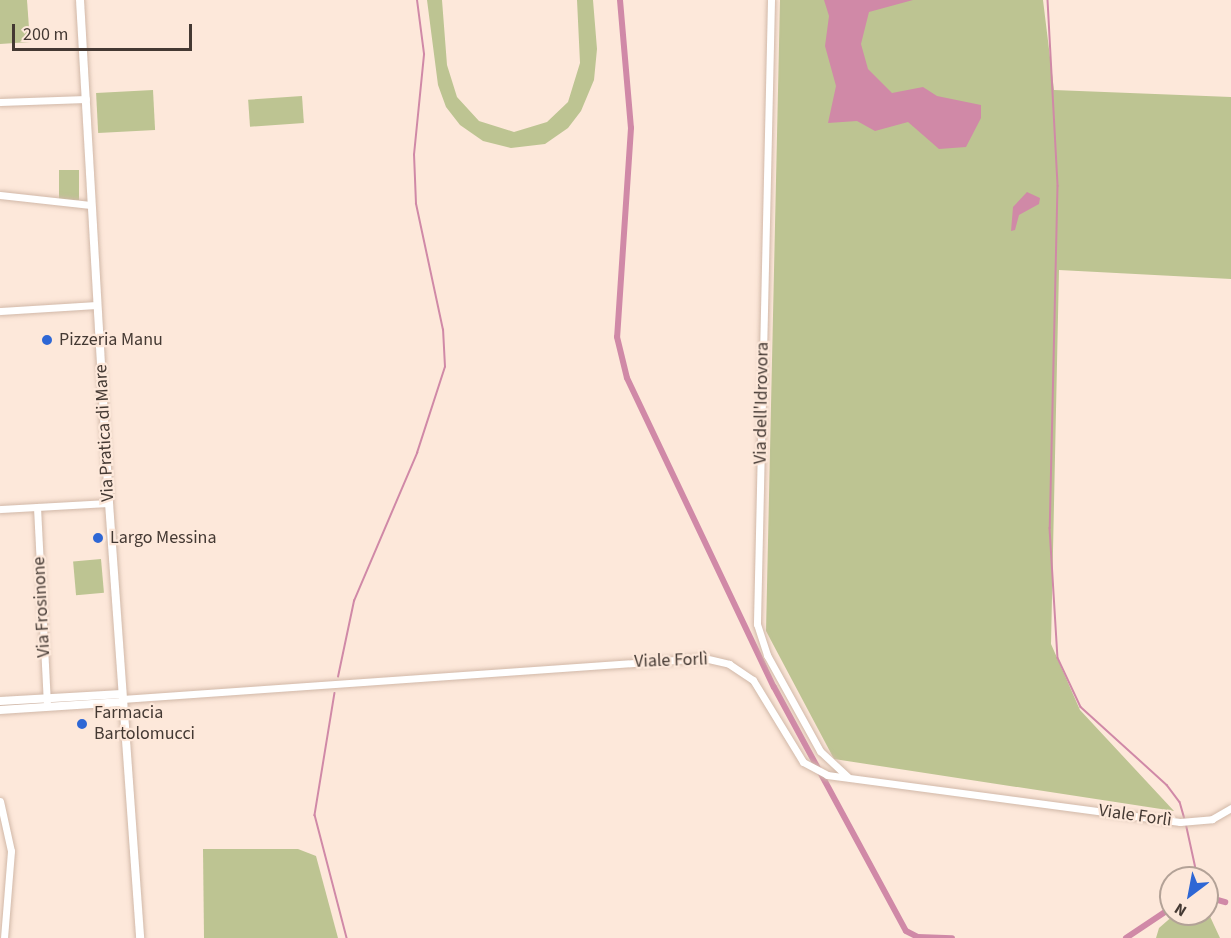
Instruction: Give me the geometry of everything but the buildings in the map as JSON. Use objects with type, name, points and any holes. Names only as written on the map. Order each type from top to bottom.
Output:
[{"type":"street","name":"Via Pratica di Mare","points":[[80,0],[90,206],[140,938]]},
{"type":"street","name":"Via dell'Idrovora","points":[[771,0],[757,624],[767,655],[820,751],[848,777]]},
{"type":"street","points":[[0,102],[86,99]]},
{"type":"street","points":[[0,195],[90,206]]},
{"type":"street","points":[[0,311],[97,305]]},
{"type":"street","points":[[0,509],[109,503]]},
{"type":"street","name":"Via Frosinone","points":[[37,507],[47,703]]},
{"type":"street","name":"Viale Forlì","points":[[122,698],[708,658],[733,666],[754,681],[801,759],[815,770],[827,775],[1190,823],[1216,818],[1231,807]]},
{"type":"street","points":[[0,710],[47,703],[122,698]]},
{"type":"street","points":[[0,701],[47,703]]},
{"type":"street","points":[[0,801],[11,856],[4,938]]},
{"type":"green space","points":[[0,0],[27,0],[30,42],[0,44]]},
{"type":"green space","points":[[427,0],[442,0],[447,65],[457,97],[479,121],[514,132],[547,122],[568,102],[580,63],[577,0],[593,0],[597,49],[594,80],[581,111],[568,128],[545,144],[511,148],[483,141],[460,125],[446,107],[438,85]]},
{"type":"green space","points":[[780,0],[1043,0],[1054,90],[1231,97],[1231,279],[1059,270],[1051,644],[1080,710],[1174,811],[834,759],[766,631]]},
{"type":"green space","points":[[153,90],[155,130],[98,133],[96,93]]},
{"type":"green space","points":[[302,96],[304,123],[250,127],[248,100]]},
{"type":"green space","points":[[59,170],[79,170],[79,200],[59,200]]},
{"type":"green space","points":[[101,559],[104,593],[76,595],[73,561]]},
{"type":"green space","points":[[203,849],[298,849],[316,856],[338,938],[204,938]]},
{"type":"green space","points":[[1161,926],[1214,926],[1220,938],[1156,938]]},
{"type":"shaded area","points":[[824,0],[913,0],[869,12],[861,44],[868,69],[892,93],[923,87],[937,96],[981,105],[981,118],[966,147],[939,149],[908,122],[875,131],[857,121],[828,123],[836,86],[825,46],[829,16]]},
{"type":"shaded area","points":[[1027,192],[1040,198],[1039,204],[1019,215],[1015,230],[1011,231],[1013,207]]},
{"type":"waterway","points":[[338,677],[354,601],[417,453],[445,367],[443,330],[416,204],[414,155],[424,54],[417,0]]},
{"type":"waterway","points":[[620,0],[631,128],[617,337],[627,378],[774,687],[906,931],[918,937],[952,938]]},
{"type":"waterway","points":[[1048,0],[1058,186],[1050,528],[1058,658],[1081,707],[1167,785],[1180,802],[1185,819]]},
{"type":"waterway","points":[[335,693],[315,815],[347,938]]},
{"type":"waterway","points":[[1186,823],[1195,866]]},
{"type":"waterway","points":[[1219,900],[1225,902]]},
{"type":"waterway","points":[[1126,938],[1159,916]]},
{"type":"place","name":"Pizzeria Manu","points":[[47,340]]},
{"type":"place","name":"Largo Messina","points":[[98,538]]},
{"type":"place","name":"Farmacia Bartolomucci","points":[[82,724]]}]
